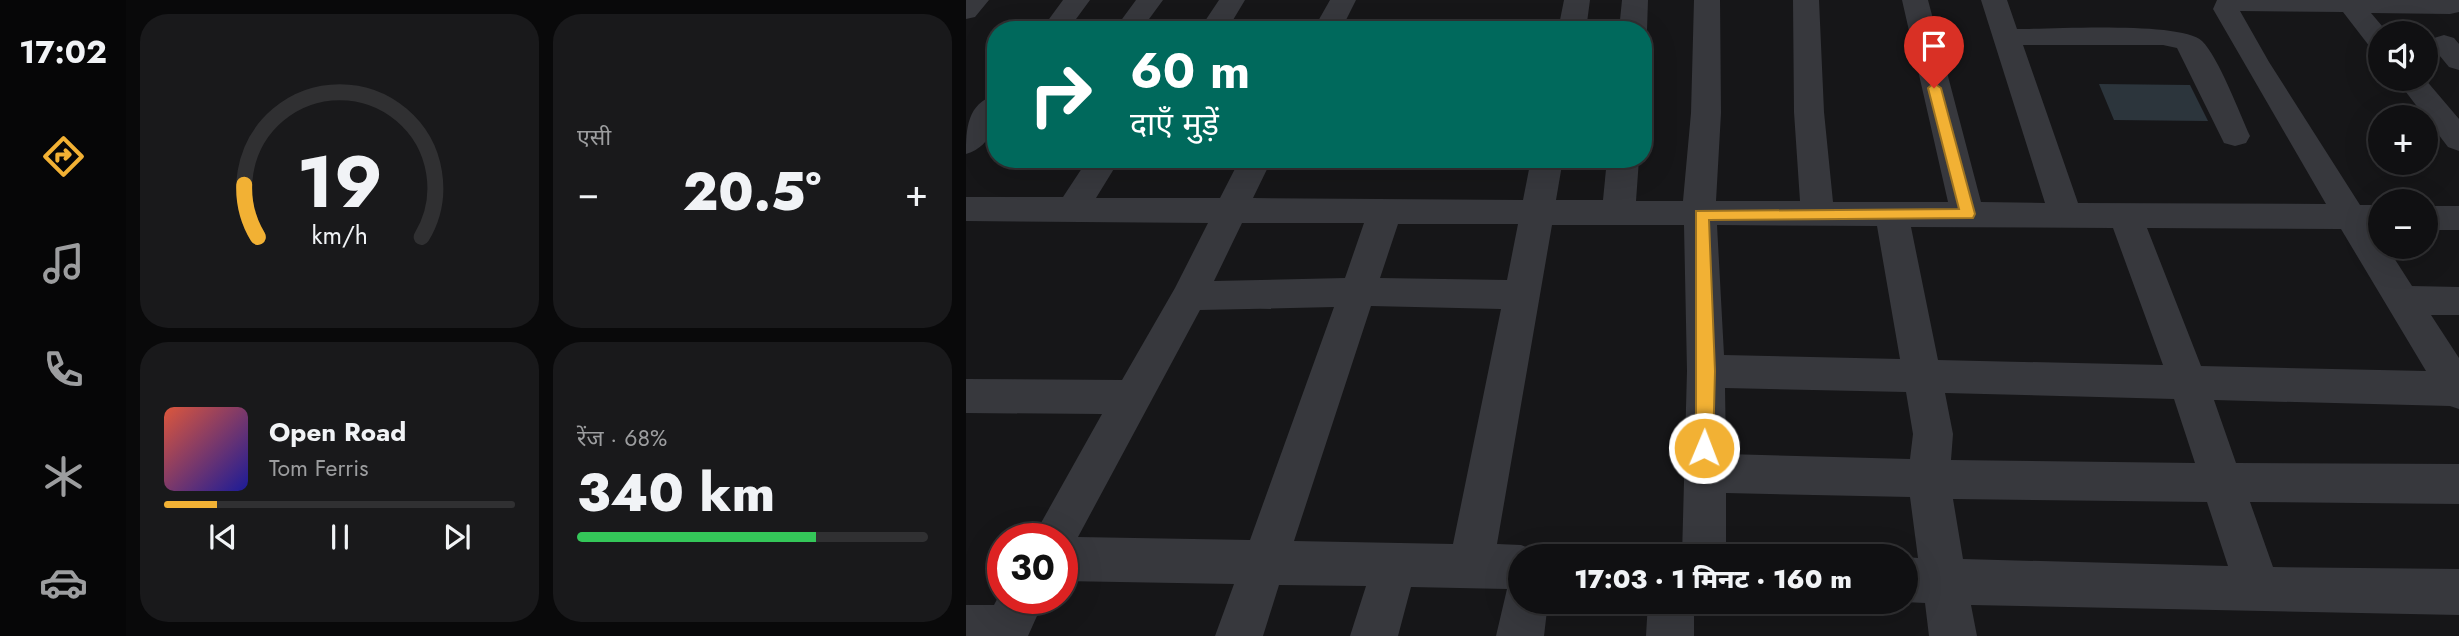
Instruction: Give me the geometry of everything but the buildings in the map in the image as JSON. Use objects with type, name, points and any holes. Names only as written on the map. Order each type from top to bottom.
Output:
[{"type":"street","points":[[966,11],[976,0]]},
{"type":"street","points":[[1061,21],[1077,0]]},
{"type":"street","points":[[1134,21],[1150,0]]},
{"type":"street","points":[[1219,21],[1232,0]]},
{"type":"street","points":[[1332,21],[1343,0]]},
{"type":"street","points":[[1574,21],[1577,0]]},
{"type":"street","points":[[1634,21],[1635,0]]},
{"type":"street","points":[[1704,544],[1706,371],[1699,190],[1706,113],[1707,0]]},
{"type":"street","points":[[1805,0],[1809,112],[1817,214]]},
{"type":"street","points":[[1915,0],[1928,62],[1968,214]]},
{"type":"street","points":[[1994,0],[2066,215]]},
{"type":"street","points":[[2450,6],[2236,3],[2227,5],[2226,9],[2255,62],[2366,217],[2403,300],[2458,390]]},
{"type":"street","points":[[2350,4],[2368,26]]},
{"type":"street","points":[[2007,37],[2163,37],[2186,42],[2193,48],[2235,136]]},
{"type":"street","points":[[2420,91],[2459,140]]},
{"type":"street","points":[[966,143],[987,116]]},
{"type":"street","points":[[1072,210],[1098,168]]},
{"type":"street","points":[[1063,523],[1189,296],[1251,168]]},
{"type":"street","points":[[1471,565],[1545,168]]},
{"type":"street","points":[[1618,214],[1622,168]]},
{"type":"street","points":[[966,209],[2366,217]]},
{"type":"street","points":[[1239,636],[1385,212]]},
{"type":"street","points":[[1892,214],[1924,374],[1933,434],[1928,478],[1925,580],[1954,636]]},
{"type":"street","points":[[2125,215],[2188,382],[2258,589]]},
{"type":"street","points":[[2438,218],[2459,218]]},
{"type":"street","points":[[1189,296],[1358,292],[1521,295]]},
{"type":"street","points":[[2403,300],[2459,301]]},
{"type":"street","points":[[1706,371],[1924,374],[2458,390]]},
{"type":"street","points":[[966,396],[1131,397]]},
{"type":"street","points":[[1704,473],[2459,484]]},
{"type":"street","points":[[1078,559],[1508,566]]},
{"type":"street","points":[[1374,636],[1396,563]]},
{"type":"street","points":[[1925,580],[2459,592]]},
{"type":"street","points":[[1520,636],[1523,614]]},
{"type":"street","points":[[1670,636],[1671,614]]},
{"type":"shaded area","points":[[2099,84],[2190,85],[2208,121],[2114,120]]},
{"type":"route","points":[[1704,448],[1706,371],[1701,214],[1968,214],[1934,88]]}]
